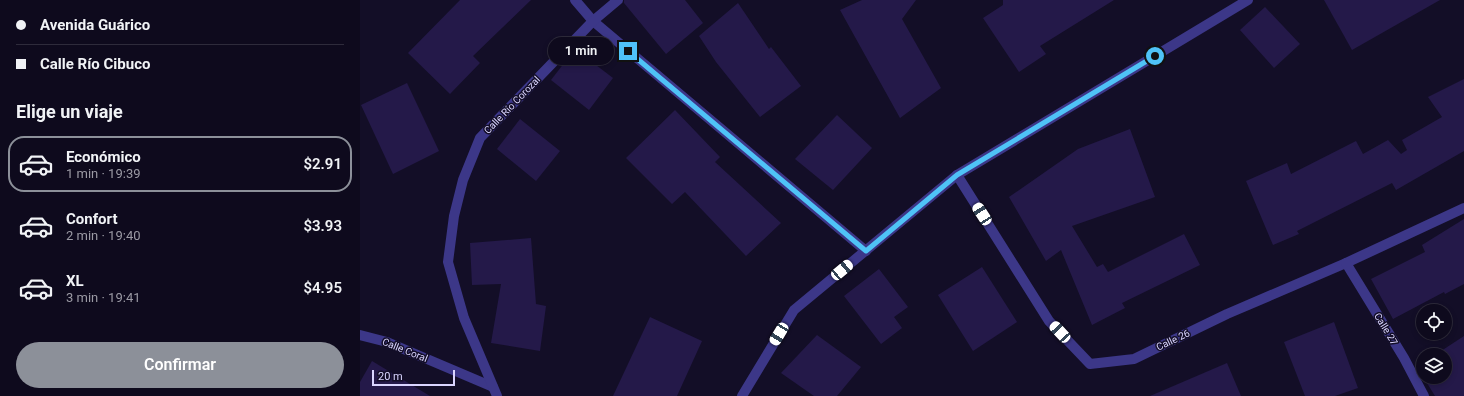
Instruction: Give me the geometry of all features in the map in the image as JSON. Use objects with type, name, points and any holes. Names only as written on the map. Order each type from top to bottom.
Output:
[{"type":"street","points":[[575,0],[593,21],[866,251]]},
{"type":"street","name":"Calle Río Corozal","points":[[495,392],[464,318],[448,262],[454,216],[463,180],[480,138],[593,21],[618,0]]},
{"type":"street","points":[[742,396],[794,310],[957,175],[1248,0]]},
{"type":"street","name":"Calle 26","points":[[957,175],[1050,321],[1090,364],[1134,359],[1275,292],[1346,263],[1464,208]]},
{"type":"street","name":"Calle 27","points":[[1346,263],[1404,358],[1424,396]]},
{"type":"street","name":"Calle Coral","points":[[360,335],[387,342],[495,392]]},
{"type":"building","points":[[460,0],[531,0],[473,56],[480,63],[450,94],[408,53]]},
{"type":"building","points":[[624,0],[685,0],[703,23],[666,54],[624,3]]},
{"type":"building","points":[[862,0],[916,0],[902,19],[941,88],[900,118],[840,10]]},
{"type":"building","points":[[1003,0],[1114,0],[1040,46],[1046,54],[1019,72],[983,18],[1003,5]]},
{"type":"building","points":[[1324,0],[1440,0],[1352,50]]},
{"type":"building","points":[[738,3],[769,49],[771,47],[801,86],[760,117],[716,62],[699,36]]},
{"type":"building","points":[[1265,7],[1300,44],[1274,68],[1240,30]]},
{"type":"building","points":[[575,49],[613,78],[589,110],[551,80]]},
{"type":"building","points":[[1464,79],[1464,151],[1396,190],[1392,183],[1297,231],[1299,234],[1273,245],[1246,181],[1287,163],[1291,174],[1356,141],[1363,154],[1388,140],[1401,154],[1407,150],[1402,140],[1442,117],[1428,97]]},
{"type":"building","points":[[407,83],[439,151],[393,174],[361,105]]},
{"type":"building","points":[[675,110],[720,157],[715,162],[781,223],[746,256],[685,192],[672,204],[626,158]]},
{"type":"building","points":[[837,115],[872,148],[833,190],[795,159]]},
{"type":"building","points":[[520,119],[560,151],[536,181],[497,149]]},
{"type":"building","points":[[1130,129],[1155,197],[1072,226],[1097,267],[1103,264],[1108,272],[1184,234],[1200,265],[1122,303],[1125,308],[1092,325],[1061,250],[1046,261],[1009,197],[1078,149]]},
{"type":"building","points":[[1464,219],[1464,284],[1445,294],[1444,292],[1421,304],[1416,304],[1416,307],[1393,319],[1371,279],[1425,252],[1422,245]]},
{"type":"building","points":[[531,238],[536,304],[546,306],[540,351],[491,343],[501,284],[472,285],[470,243]]},
{"type":"building","points":[[982,267],[1017,322],[973,351],[938,295]]},
{"type":"building","points":[[879,269],[908,307],[894,317],[902,328],[881,344],[844,296]]},
{"type":"building","points":[[650,317],[702,341],[677,396],[613,396]]},
{"type":"building","points":[[1334,322],[1358,388],[1335,396],[1305,396],[1284,342]]},
{"type":"building","points":[[817,335],[861,367],[837,396],[814,396],[781,373]]},
{"type":"building","points":[[1464,336],[1464,396],[1435,396],[1427,384],[1452,384],[1452,348],[1446,348]]},
{"type":"building","points":[[372,361],[430,396],[360,396],[360,382]]},
{"type":"building","points":[[1227,363],[1241,396],[1150,396]]},
{"type":"route","points":[[628,51],[866,251],[957,175],[1155,56]]}]
